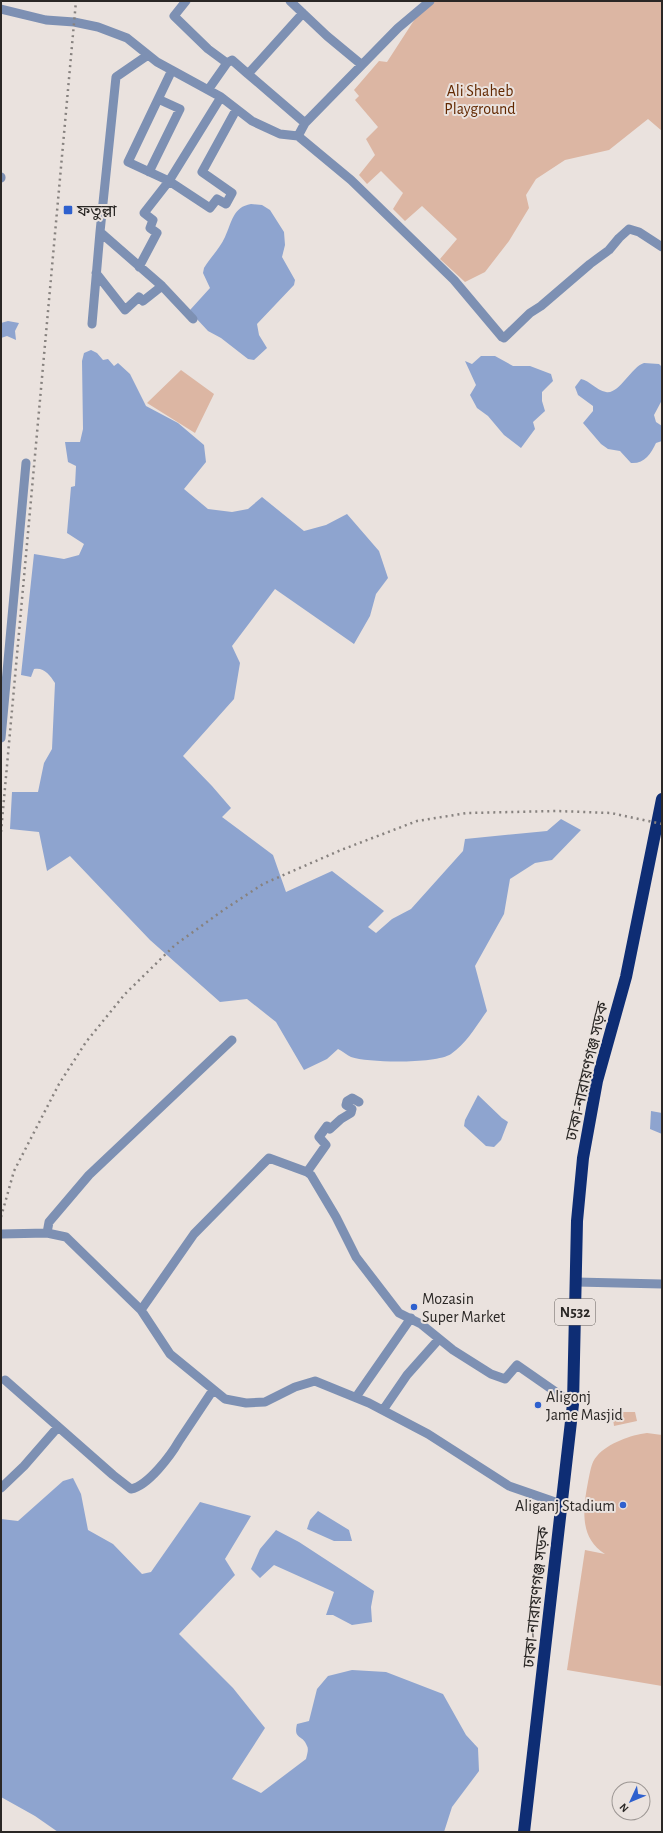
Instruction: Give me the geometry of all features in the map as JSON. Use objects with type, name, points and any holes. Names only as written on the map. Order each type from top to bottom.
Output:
[{"type":"highway","name":"ঢাকা-নারায়ণগঞ্জ সড়ক","points":[[524,1832],[552,1601],[561,1504],[567,1468],[573,1404],[577,1221],[583,1158],[597,1081],[626,977],[662,798]]},
{"type":"street","points":[[186,1],[174,16],[208,48],[227,63]]},
{"type":"street","points":[[290,1],[362,65]]},
{"type":"street","points":[[298,136],[305,123],[398,28],[430,1]]},
{"type":"street","points":[[1,9],[46,20],[74,22],[127,38],[148,55],[221,98],[252,121],[280,134],[298,136],[351,180],[454,280],[504,338],[530,313],[542,306],[590,264],[609,250],[619,238],[629,230],[639,232],[662,247]]},
{"type":"street","points":[[248,74],[302,13]]},
{"type":"street","points":[[92,324],[116,77],[148,55]]},
{"type":"street","points":[[208,90],[227,63],[232,60],[305,123]]},
{"type":"street","points":[[172,70],[128,162],[168,181],[210,208],[217,199],[226,204],[232,193],[202,172],[236,110]]},
{"type":"street","points":[[140,267],[157,233],[150,228],[153,220],[144,213],[168,181],[221,98]]},
{"type":"street","points":[[149,172],[180,109],[158,99]]},
{"type":"street","points":[[100,232],[162,286],[193,319]]},
{"type":"street","points":[[96,273],[126,310],[139,297],[143,301],[162,286]]},
{"type":"street","points":[[1,738],[26,463]]},
{"type":"street","points":[[47,1233],[49,1222],[65,1201],[89,1175],[232,1040]]},
{"type":"street","points":[[307,1172],[326,1145],[319,1137],[326,1126],[330,1129],[341,1119],[351,1113],[352,1109],[346,1105],[347,1101],[352,1098],[359,1102]]},
{"type":"street","points":[[141,1310],[194,1234],[269,1158],[307,1172],[311,1175],[336,1217],[356,1257],[400,1312],[421,1324],[452,1350],[491,1374],[506,1379],[517,1365],[573,1404]]},
{"type":"street","points":[[1,1234],[47,1233],[66,1237],[141,1310],[170,1354],[225,1399],[246,1403],[265,1402],[295,1387],[315,1382],[356,1397],[428,1434],[509,1486],[561,1504]]},
{"type":"street","points":[[576,1282],[662,1284]]},
{"type":"street","points":[[356,1397],[411,1318]]},
{"type":"street","points":[[383,1410],[406,1375],[439,1339]]},
{"type":"street","points":[[5,1380],[131,1489],[148,1480],[176,1448],[179,1441],[213,1390]]},
{"type":"street","points":[[1,1488],[24,1466],[58,1427]]},
{"type":"green space","name":"Ali Shaheb Playground","points":[[432,1],[662,1],[662,131],[648,119],[609,150],[565,160],[536,179],[526,195],[529,208],[509,241],[485,272],[465,282],[440,259],[457,239],[422,206],[405,221],[393,209],[403,193],[381,171],[367,184],[359,175],[375,155],[366,139],[378,127],[355,100],[359,96],[354,90],[379,61],[387,62],[422,8]]},
{"type":"green space","points":[[181,370],[214,394],[195,433],[147,403]]},
{"type":"green space","points":[[612,1412],[635,1412],[637,1421],[614,1426]]},
{"type":"green space","points":[[647,1433],[662,1435],[662,1686],[567,1670],[585,1550],[605,1554],[591,1540],[585,1522],[585,1502],[592,1464],[595,1458],[607,1447],[627,1438]]},
{"type":"water","points":[[251,204],[262,205],[270,210],[284,232],[285,245],[282,257],[295,280],[294,285],[257,324],[259,335],[267,348],[254,360],[248,359],[221,338],[208,331],[190,310],[210,288],[203,273],[204,268],[223,241],[234,216],[240,208]]},
{"type":"water","points":[[8,321],[19,323],[15,331],[16,340],[7,336],[1,338],[1,323]]},
{"type":"water","points":[[91,350],[97,353],[103,360],[108,359],[114,366],[118,363],[130,374],[146,406],[178,423],[204,445],[206,462],[184,489],[208,509],[232,512],[248,509],[262,497],[304,531],[326,525],[347,514],[379,551],[388,578],[376,594],[370,616],[354,644],[275,589],[232,646],[240,663],[234,699],[183,756],[231,808],[222,817],[273,855],[286,892],[332,871],[384,911],[368,927],[376,933],[392,919],[411,909],[463,851],[465,839],[547,831],[561,819],[581,830],[552,860],[535,863],[510,879],[504,914],[475,966],[487,1011],[467,1040],[451,1054],[432,1060],[402,1062],[360,1059],[351,1057],[338,1049],[327,1059],[304,1070],[276,1022],[247,999],[220,1002],[150,940],[70,856],[47,871],[39,832],[10,829],[12,792],[38,792],[44,763],[52,749],[55,683],[44,670],[41,669],[34,669],[31,677],[21,675],[34,554],[64,559],[79,555],[84,544],[67,533],[71,487],[75,486],[76,466],[68,462],[65,442],[80,442],[83,429],[82,361],[84,353]]},
{"type":"water","points":[[481,356],[495,356],[513,366],[530,366],[551,374],[553,381],[542,392],[542,401],[545,411],[533,422],[535,429],[521,448],[504,435],[488,416],[477,408],[470,395],[476,385],[465,361],[472,364]]},
{"type":"water","points":[[644,363],[659,364],[662,367],[662,400],[654,415],[656,422],[662,426],[662,441],[656,443],[646,458],[640,462],[631,463],[620,451],[608,449],[601,444],[583,423],[593,411],[593,406],[578,395],[575,387],[581,379],[602,391],[611,392],[616,389],[634,370]]},
{"type":"water","points":[[478,1095],[508,1122],[501,1140],[494,1147],[486,1146],[464,1126],[465,1120]]},
{"type":"water","points":[[651,1111],[662,1113],[662,1134],[650,1129]]},
{"type":"water","points":[[73,1478],[81,1494],[88,1530],[113,1544],[142,1574],[151,1572],[200,1502],[251,1516],[225,1559],[235,1575],[179,1634],[233,1688],[265,1728],[232,1779],[261,1793],[306,1759],[308,1747],[297,1735],[297,1724],[309,1721],[317,1689],[328,1676],[352,1670],[386,1672],[443,1694],[466,1735],[478,1748],[479,1771],[452,1807],[444,1832],[58,1832],[35,1816],[1,1797],[1,1519],[18,1521],[63,1481]]},
{"type":"water","points":[[318,1511],[349,1530],[352,1541],[334,1541],[307,1529],[310,1520]]},
{"type":"water","points":[[276,1530],[299,1542],[374,1591],[371,1607],[372,1622],[352,1625],[333,1615],[326,1615],[334,1592],[274,1565],[260,1578],[251,1569],[260,1549]]},
{"type":"railway","points":[[1,832],[76,1]]},
{"type":"railway","points":[[1,1217],[14,1171],[59,1084],[86,1042],[125,994],[175,945],[263,884],[341,850],[417,821],[467,813],[557,811],[611,813],[662,824]]},
{"type":"place","name":"ফতুল্লা","points":[[68,210]]},
{"type":"place","name":"Mozasin Super Market","points":[[414,1307]]},
{"type":"place","name":"Aligonj Jame Masjid","points":[[538,1405]]},
{"type":"place","name":"Aliganj Stadium","points":[[623,1505]]}]
